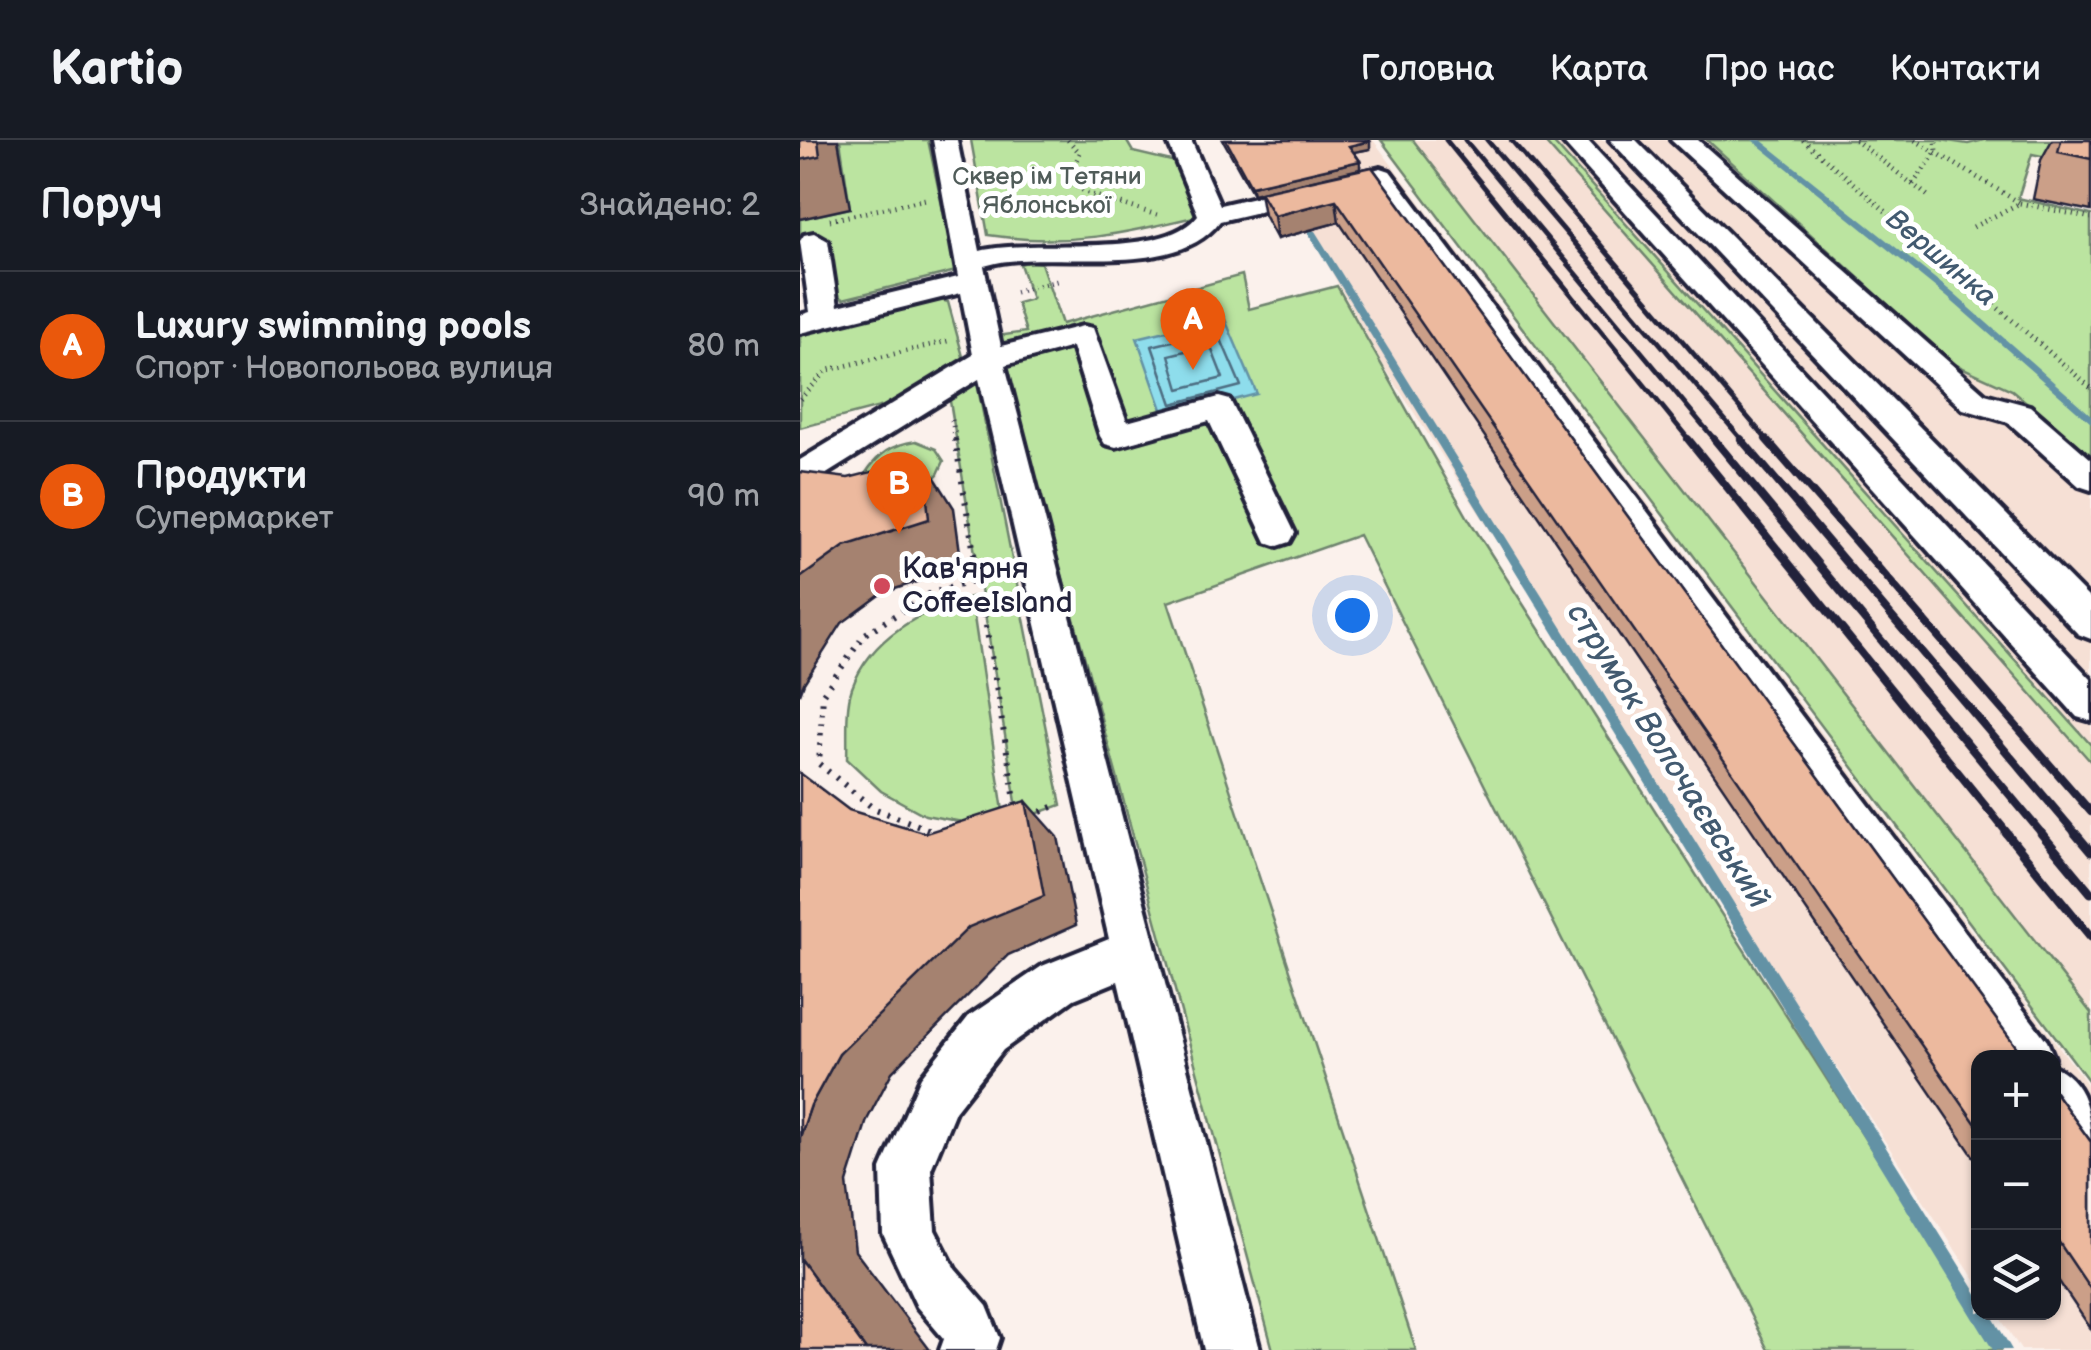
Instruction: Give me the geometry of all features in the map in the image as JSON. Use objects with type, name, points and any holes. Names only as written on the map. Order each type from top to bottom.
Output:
[{"type":"street","points":[[945,140],[970,272],[978,347],[1232,1350]]},
{"type":"street","points":[[815,232],[812,321],[970,272],[1003,254],[1155,248],[1193,235],[1208,224],[1211,215],[1178,140]]},
{"type":"street","points":[[1573,140],[2091,706]]},
{"type":"street","points":[[1622,140],[2091,624]]},
{"type":"street","points":[[1684,140],[1974,402],[2019,414],[2091,478]]},
{"type":"street","points":[[1211,215],[1278,186],[1381,176],[2024,1050]]},
{"type":"street","points":[[800,475],[948,384],[978,347],[1083,335],[1116,436],[1219,408],[1278,533]]},
{"type":"street","points":[[968,1350],[972,1338],[968,1325],[936,1288],[909,1234],[906,1169],[938,1094],[986,1033],[1058,982],[1134,952]]},
{"type":"street","points":[[2061,1099],[2091,1140]]},
{"type":"path","points":[[1068,140],[1080,154],[1067,181],[1085,196],[1141,205],[1165,219]]},
{"type":"path","points":[[1803,140],[2091,388]]},
{"type":"path","points":[[1855,140],[1928,196]]},
{"type":"path","points":[[1915,140],[1938,151],[1986,188],[2020,203],[2091,218]]},
{"type":"path","points":[[1913,184],[1938,151],[1936,140]]},
{"type":"path","points":[[815,232],[934,197]]},
{"type":"path","points":[[1969,229],[2020,203]]},
{"type":"path","points":[[800,399],[828,370],[978,347]]},
{"type":"path","points":[[948,384],[1019,820],[1060,805],[1056,786]]},
{"type":"path","points":[[947,835],[910,827],[858,802],[819,764],[822,694],[864,634],[931,593],[1010,571]]},
{"type":"shaded area","points":[[1298,140],[1373,140],[2091,1089],[2091,1350],[2021,1350],[2002,1320],[2061,1320],[2061,1050],[1971,1050],[1971,1274],[1382,363],[1299,213],[1246,180],[1231,155]]},
{"type":"shaded area","points":[[1413,140],[1543,140],[2091,762],[2091,1013]]},
{"type":"shaded area","points":[[1551,140],[1707,140],[1952,363],[2012,390],[2091,456],[2091,745]]},
{"type":"green space","points":[[840,140],[928,140],[956,271],[843,299],[814,285],[800,256],[800,219],[850,208]]},
{"type":"green space","name":"Сквер ім Тетяни Яблонської","points":[[971,140],[1126,140],[1133,152],[1180,163],[1202,215],[1096,237],[1044,240],[988,235]]},
{"type":"green space","points":[[1381,140],[1413,140],[2091,1013],[2091,1084]]},
{"type":"green space","points":[[1543,140],[1551,140],[2091,745],[2091,762]]},
{"type":"green space","points":[[1707,140],[1941,140],[1968,144],[1984,140],[2091,140],[2091,166],[2032,154],[2018,198],[2091,215],[2091,456],[2012,390],[1952,363]]},
{"type":"green space","points":[[1041,263],[1062,324],[1242,275],[1249,309],[1337,286],[1468,518],[1971,1305],[1971,1320],[1981,1320],[2000,1350],[1768,1350],[1359,535],[1168,602],[1416,1350],[1273,1350],[997,336],[1026,332],[1017,303],[1032,299],[1020,264]]},
{"type":"green space","points":[[937,299],[948,302],[967,371],[974,368],[1061,805],[1019,820],[948,389],[800,428],[800,334]]},
{"type":"green space","points":[[916,441],[936,449],[944,461],[938,474],[922,490],[865,474],[886,451]]},
{"type":"green space","points":[[971,597],[1003,811],[973,824],[925,815],[881,791],[847,759],[850,696],[871,654],[917,618]]},
{"type":"water","points":[[1224,317],[1257,394],[1165,418],[1137,338]]},
{"type":"building","points":[[800,140],[818,140],[820,156],[800,160]]},
{"type":"building","points":[[1226,140],[1370,141],[1349,146],[1360,161],[1251,186]]},
{"type":"building","points":[[2061,140],[2091,140],[2091,159],[2058,152]]},
{"type":"building","points":[[1372,167],[2019,1050],[1971,1050],[1971,1117],[1336,200],[1274,216],[1260,192]]},
{"type":"building","points":[[923,459],[929,519],[845,546],[800,578],[800,472],[848,478]]},
{"type":"building","points":[[800,773],[849,810],[926,833],[1026,801],[1044,896],[969,927],[839,1054],[811,1105],[800,1137]]},
{"type":"building","points":[[2061,1101],[2091,1142],[2091,1290],[2061,1245]]},
{"type":"building","points":[[800,1259],[866,1350],[800,1350]]},
{"type":"waterway","name":"Вершинка","points":[[1756,140],[1950,295],[2091,420]]},
{"type":"waterway","name":"струмок Волочаєвський","points":[[1311,231],[1971,1299]]},
{"type":"waterway","name":"струмок Волочаєвський","points":[[1985,1320],[2003,1350]]},
{"type":"railway","points":[[1446,140],[1690,441]]},
{"type":"railway","points":[[1465,140],[1716,441]]},
{"type":"railway","points":[[1487,140],[1743,441]]},
{"type":"railway","points":[[1511,140],[1768,441]]},
{"type":"railway","points":[[1688,439],[2009,835]]},
{"type":"railway","points":[[1714,439],[2043,835]]},
{"type":"railway","points":[[1741,439],[2077,835]]},
{"type":"railway","points":[[1766,439],[2091,812]]},
{"type":"railway","points":[[2006,833],[2091,937]]},
{"type":"railway","points":[[2041,833],[2091,893]]},
{"type":"railway","points":[[2075,833],[2091,852]]},
{"type":"place","name":"Luxury swimming pools","points":[[1193,370]]},
{"type":"place","name":"Продукти","points":[[899,534]]},
{"type":"place","name":"Кав'ярня CoffeeIsland","points":[[882,586]]}]
